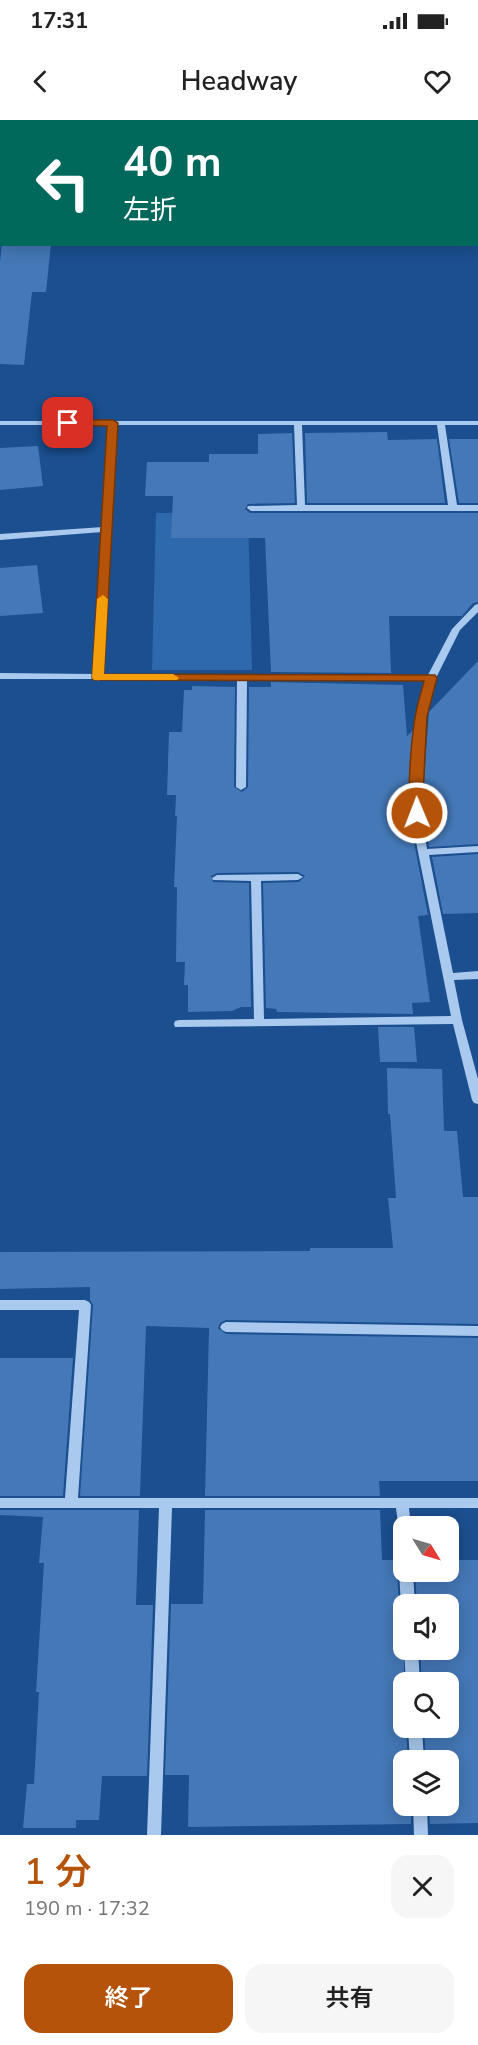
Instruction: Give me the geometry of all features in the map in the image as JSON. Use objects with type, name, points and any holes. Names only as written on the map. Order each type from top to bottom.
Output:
[{"type":"street","points":[[0,423],[478,423]]},
{"type":"street","points":[[98,678],[113,423]]},
{"type":"street","points":[[298,423],[301,508]]},
{"type":"street","points":[[441,423],[453,508]]},
{"type":"street","points":[[251,508],[478,508]]},
{"type":"street","points":[[0,537],[107,529]]},
{"type":"street","points":[[478,606],[456,629],[431,678],[421,716],[416,793],[418,832],[458,1020],[478,1100]]},
{"type":"street","points":[[0,676],[431,678]]},
{"type":"street","points":[[241,787],[242,678]]},
{"type":"street","points":[[423,852],[478,849]]},
{"type":"street","points":[[217,878],[298,877]]},
{"type":"street","points":[[256,878],[259,1021]]},
{"type":"street","points":[[449,976],[478,975]]},
{"type":"street","points":[[179,1024],[259,1021],[458,1020]]},
{"type":"street","points":[[0,1305],[86,1305],[71,1503]]},
{"type":"street","points":[[226,1327],[478,1331]]},
{"type":"street","points":[[0,1503],[478,1503]]},
{"type":"street","points":[[154,1835],[166,1503]]},
{"type":"street","points":[[402,1503],[403,1516]]},
{"type":"street","points":[[420,1816],[421,1835]]},
{"type":"shaded area","points":[[156,513],[248,513],[252,670],[152,670]]},
{"type":"building","points":[[2,246],[51,246],[46,292],[32,292],[24,365],[0,364]]},
{"type":"building","points":[[387,432],[388,440],[437,439],[445,503],[307,503],[305,433]]},
{"type":"building","points":[[292,433],[295,503],[248,504],[245,509],[250,513],[478,513],[478,602],[473,603],[462,616],[389,616],[391,673],[271,672],[265,538],[171,538],[173,496],[145,496],[147,462],[209,462],[209,454],[258,454],[258,434]]},
{"type":"building","points":[[449,439],[478,439],[478,503],[459,503]]},
{"type":"building","points":[[38,446],[43,486],[0,490],[0,448]]},
{"type":"building","points":[[37,565],[43,613],[0,616],[0,568]]},
{"type":"building","points":[[478,661],[478,844],[429,847],[423,793],[429,712]]},
{"type":"building","points":[[271,682],[403,685],[407,736],[413,730],[409,793],[412,832],[428,915],[418,916],[430,1002],[412,1003],[413,1014],[277,1012],[276,1009],[266,1008],[263,883],[299,882],[305,876],[298,872],[217,873],[211,876],[213,882],[249,883],[251,1007],[241,1007],[232,1011],[188,1012],[188,985],[184,985],[185,962],[176,962],[177,887],[174,887],[177,816],[175,816],[176,795],[167,795],[169,732],[182,732],[184,690],[192,690],[192,686],[235,687],[234,787],[242,792],[248,787],[249,687],[271,687]]},
{"type":"building","points":[[478,854],[478,913],[443,914],[432,857]]},
{"type":"building","points":[[378,1027],[414,1027],[417,1062],[380,1062]]},
{"type":"building","points":[[387,1068],[442,1069],[444,1131],[457,1131],[463,1197],[478,1197],[478,1324],[226,1320],[220,1323],[218,1328],[226,1334],[478,1338],[478,1481],[379,1481],[380,1496],[205,1496],[209,1328],[146,1326],[140,1496],[80,1496],[93,1305],[90,1300],[90,1287],[0,1289],[0,1252],[310,1251],[310,1248],[393,1248],[388,1198],[396,1198],[390,1114],[388,1114]]},
{"type":"building","points":[[0,1358],[73,1358],[63,1496],[0,1496]]},
{"type":"building","points":[[0,1510],[139,1510],[136,1605],[153,1605],[147,1776],[102,1776],[99,1820],[76,1820],[76,1828],[23,1828],[27,1784],[34,1784],[39,1692],[36,1692],[44,1563],[39,1563],[43,1517],[0,1515]]},
{"type":"building","points":[[205,1510],[380,1510],[382,1560],[393,1560],[393,1582],[398,1582],[398,1594],[393,1594],[393,1660],[404,1660],[404,1672],[393,1672],[393,1738],[407,1738],[407,1750],[393,1750],[393,1816],[411,1816],[411,1824],[188,1827],[189,1775],[165,1775],[171,1604],[203,1604]]},
{"type":"building","points":[[459,1560],[478,1560],[478,1823],[430,1824],[430,1816],[459,1816],[459,1750],[425,1750],[425,1738],[459,1738],[459,1672],[421,1672],[421,1660],[459,1660],[459,1594],[416,1594],[416,1582],[459,1582]]},
{"type":"slow traffic","points":[[103,599],[98,678],[173,678]]},
{"type":"route","points":[[68,423],[113,423],[98,678],[431,678],[421,716],[416,793],[417,813]]}]
